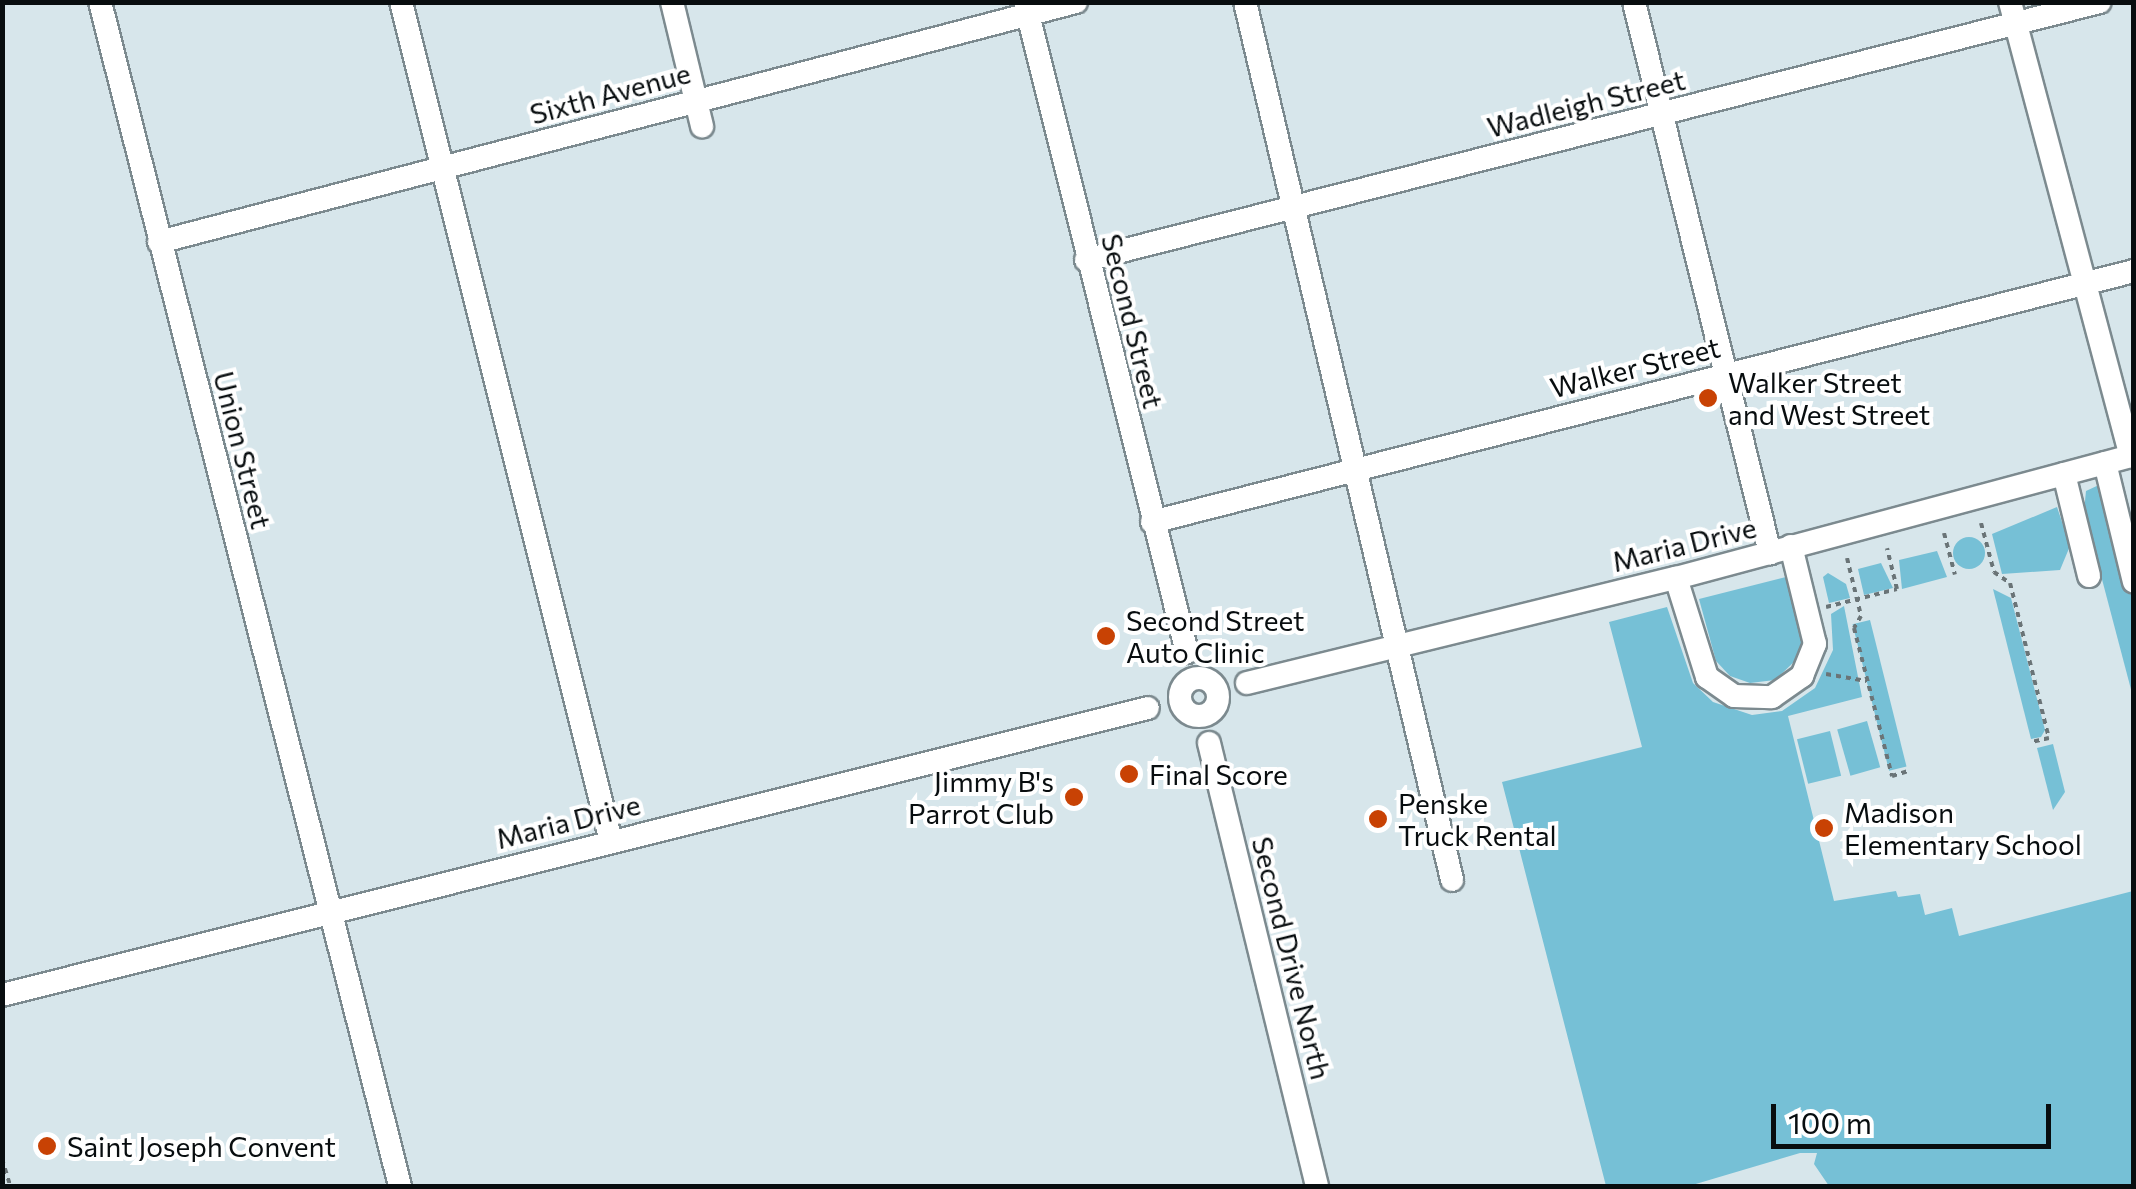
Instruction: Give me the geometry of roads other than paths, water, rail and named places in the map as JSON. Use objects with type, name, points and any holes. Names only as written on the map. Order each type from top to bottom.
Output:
[{"type":"street","name":"Union Street","points":[[100,2],[400,1186]]},
{"type":"street","points":[[401,2],[611,841]]},
{"type":"street","points":[[672,2],[702,126]]},
{"type":"street","name":"Sixth Avenue","points":[[159,242],[696,101],[1026,9],[1076,2]]},
{"type":"street","points":[[1245,2],[1297,208],[1452,880]]},
{"type":"street","points":[[1634,2],[1730,374],[1781,550],[1815,644],[1802,676],[1772,697],[1734,696],[1707,676],[1676,578]]},
{"type":"street","name":"Wadleigh Street","points":[[1086,260],[1662,115],[2012,14],[2100,2]]},
{"type":"street","name":"Second Street","points":[[1026,9],[1086,260],[1199,697]]},
{"type":"street","points":[[2012,14],[2132,456]]},
{"type":"street","name":"Walker Street","points":[[1152,522],[2134,272]]},
{"type":"street","name":"Maria Drive","points":[[2,995],[1199,697],[1399,643],[1676,578],[2132,456]]},
{"type":"street","points":[[2105,463],[2134,582]]},
{"type":"street","points":[[2064,474],[2089,576]]},
{"type":"street","name":"Second Drive North","points":[[1199,697],[1317,1186]]},
{"type":"place","name":"Walker Street and West Street","points":[[1708,398]]},
{"type":"place","name":"Second Street Auto Clinic","points":[[1106,636]]},
{"type":"place","name":"Final Score","points":[[1129,774]]},
{"type":"place","name":"Jimmy B's Parrot Club","points":[[1074,797]]},
{"type":"place","name":"Penske Truck Rental","points":[[1378,819]]},
{"type":"place","name":"Madison Elementary School","points":[[1824,828]]},
{"type":"place","name":"Saint Joseph Convent","points":[[47,1146]]}]
